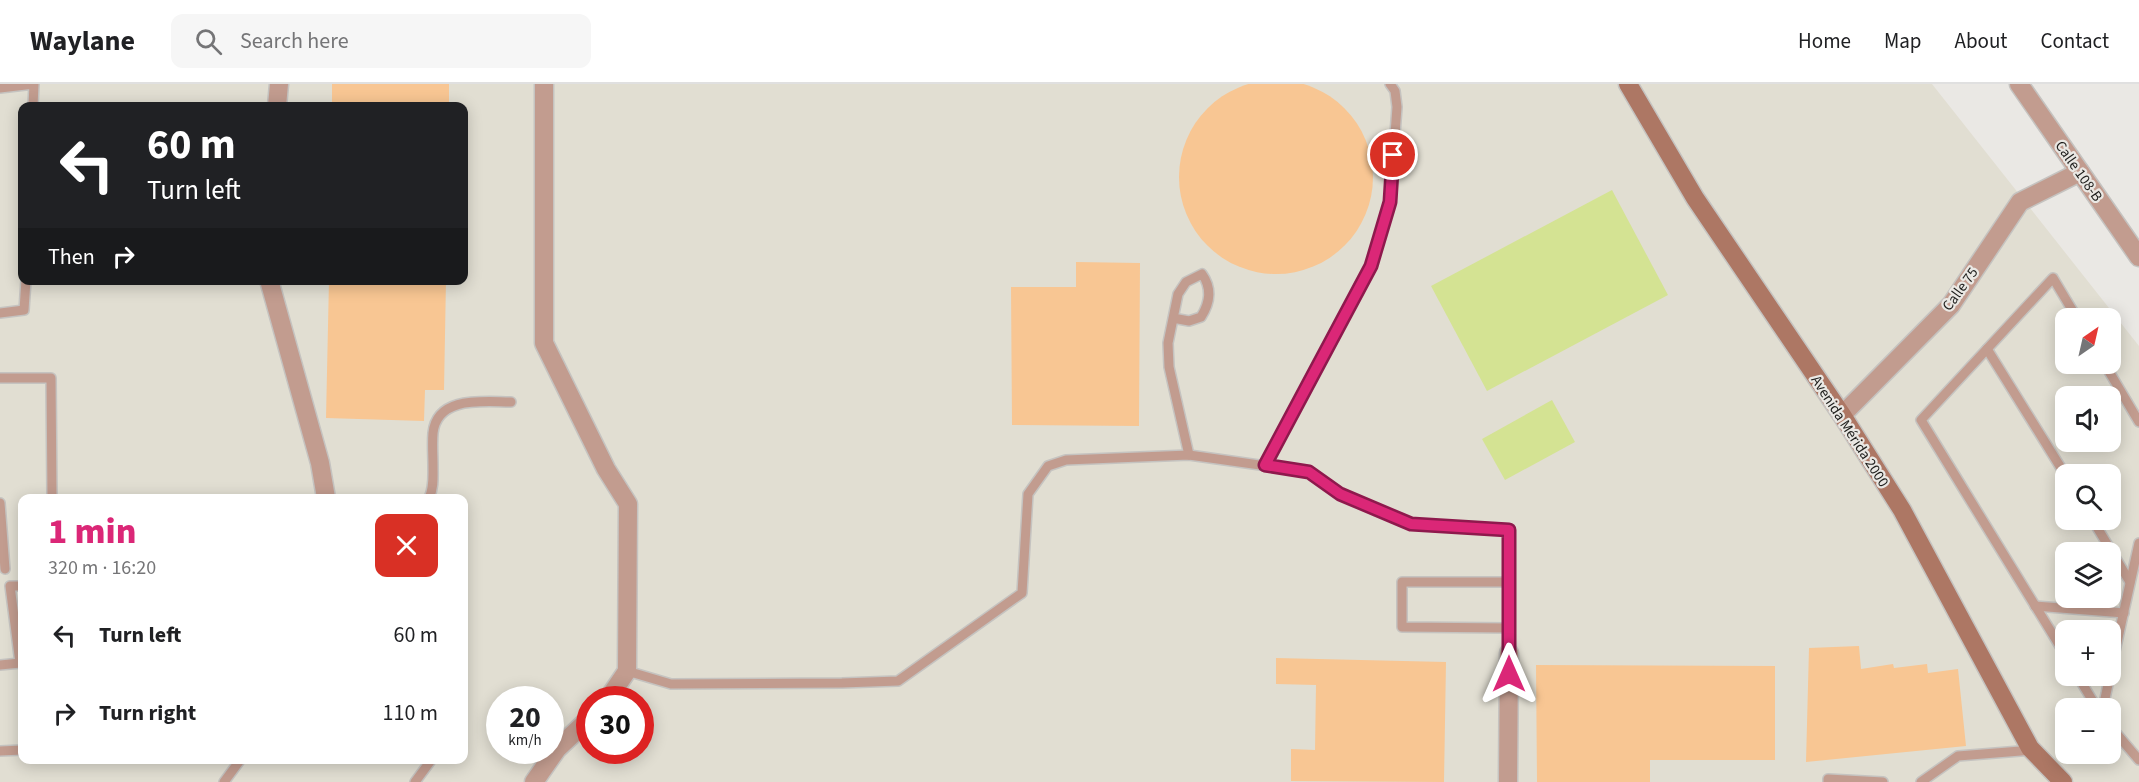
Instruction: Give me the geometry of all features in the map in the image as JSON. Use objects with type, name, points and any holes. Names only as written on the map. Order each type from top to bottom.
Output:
[{"type":"main road","name":"Avenida Mérida 2000","points":[[1628,84],[1695,198],[1842,415],[1902,510],[2033,750],[2063,782]]},
{"type":"street","points":[[277,102],[279,84]]},
{"type":"street","points":[[544,84],[544,344],[606,469],[628,504],[627,671],[617,686]]},
{"type":"street","name":"Calle 108-B","points":[[2019,84],[2139,257]]},
{"type":"street","name":"Calle 75","points":[[1842,415],[1951,305],[2020,202],[2080,172]]},
{"type":"street","points":[[270,285],[320,463],[325,494]]},
{"type":"street","points":[[1509,653],[1509,782]]},
{"type":"street","points":[[534,782],[557,749],[576,731]]},
{"type":"lane","points":[[0,88],[34,84],[33,102]]},
{"type":"lane","points":[[1265,465],[1371,266],[1390,202],[1397,107],[1395,91],[1390,84]]},
{"type":"lane","points":[[1173,318],[1189,321],[1201,317],[1209,297],[1208,283],[1202,274],[1186,282],[1178,294],[1173,318],[1168,343],[1168,367],[1189,455]]},
{"type":"lane","points":[[2055,638],[1921,420],[2053,278],[2071,308]]},
{"type":"lane","points":[[0,313],[24,310],[26,285]]},
{"type":"lane","points":[[1987,349],[2059,464]]},
{"type":"lane","points":[[2111,374],[2139,422]]},
{"type":"lane","points":[[0,378],[51,378],[52,494]]},
{"type":"lane","points":[[430,494],[433,487],[433,431],[437,420],[453,406],[466,402],[511,402]]},
{"type":"lane","points":[[627,671],[671,684],[898,681],[1022,593],[1028,494],[1048,466],[1066,460],[1189,455],[1309,472],[1340,494],[1411,524],[1509,530],[1509,653]]},
{"type":"lane","points":[[0,503],[4,569]]},
{"type":"lane","points":[[2099,530],[2130,582]]},
{"type":"lane","points":[[2121,626],[2139,543]]},
{"type":"lane","points":[[1509,582],[1402,582],[1402,627],[1509,628]]},
{"type":"lane","points":[[18,586],[10,586],[18,648]]},
{"type":"lane","points":[[2035,606],[2124,613]]},
{"type":"lane","points":[[0,665],[18,663]]},
{"type":"lane","points":[[2121,739],[2139,760]]},
{"type":"lane","points":[[0,751],[18,750]]},
{"type":"lane","points":[[1921,782],[1958,756],[2033,750]]},
{"type":"lane","points":[[224,782],[237,764]]},
{"type":"lane","points":[[415,782],[428,764]]},
{"type":"lane","points":[[1828,782],[1828,779],[1883,782]]},
{"type":"shaded area","points":[[0,84],[1932,84],[2109,308],[2055,308],[2055,374],[2121,374],[2121,323],[2139,346],[2139,782],[0,782]]},
{"type":"green space","points":[[1612,190],[1668,295],[1487,391],[1431,286]]},
{"type":"green space","points":[[1552,400],[1575,442],[1505,480],[1482,439]]},
{"type":"building","points":[[1266,80],[1286,80],[1322,91],[1345,108],[1357,123],[1366,140],[1373,167],[1373,187],[1366,214],[1357,231],[1345,246],[1330,258],[1313,267],[1286,274],[1266,274],[1230,263],[1201,239],[1190,223],[1183,205],[1179,187],[1179,167],[1190,131],[1214,102],[1230,91],[1248,84]]},
{"type":"building","points":[[332,84],[449,84],[449,102],[332,102]]},
{"type":"building","points":[[1076,262],[1140,263],[1139,426],[1012,425],[1011,287],[1076,287]]},
{"type":"building","points":[[329,285],[446,285],[444,390],[425,390],[424,421],[326,418]]},
{"type":"building","points":[[1859,646],[1861,669],[1893,664],[1894,668],[1927,664],[1928,673],[1958,669],[1966,746],[1806,762],[1809,648]]},
{"type":"building","points":[[1276,658],[1446,662],[1444,782],[1291,781],[1291,749],[1315,750],[1316,685],[1276,684]]},
{"type":"building","points":[[1536,665],[1775,666],[1775,760],[1650,760],[1650,782],[1537,782]]},
{"type":"route","points":[[1393,155],[1390,202],[1371,266],[1265,465],[1309,472],[1340,494],[1411,524],[1509,530],[1509,674]]}]
